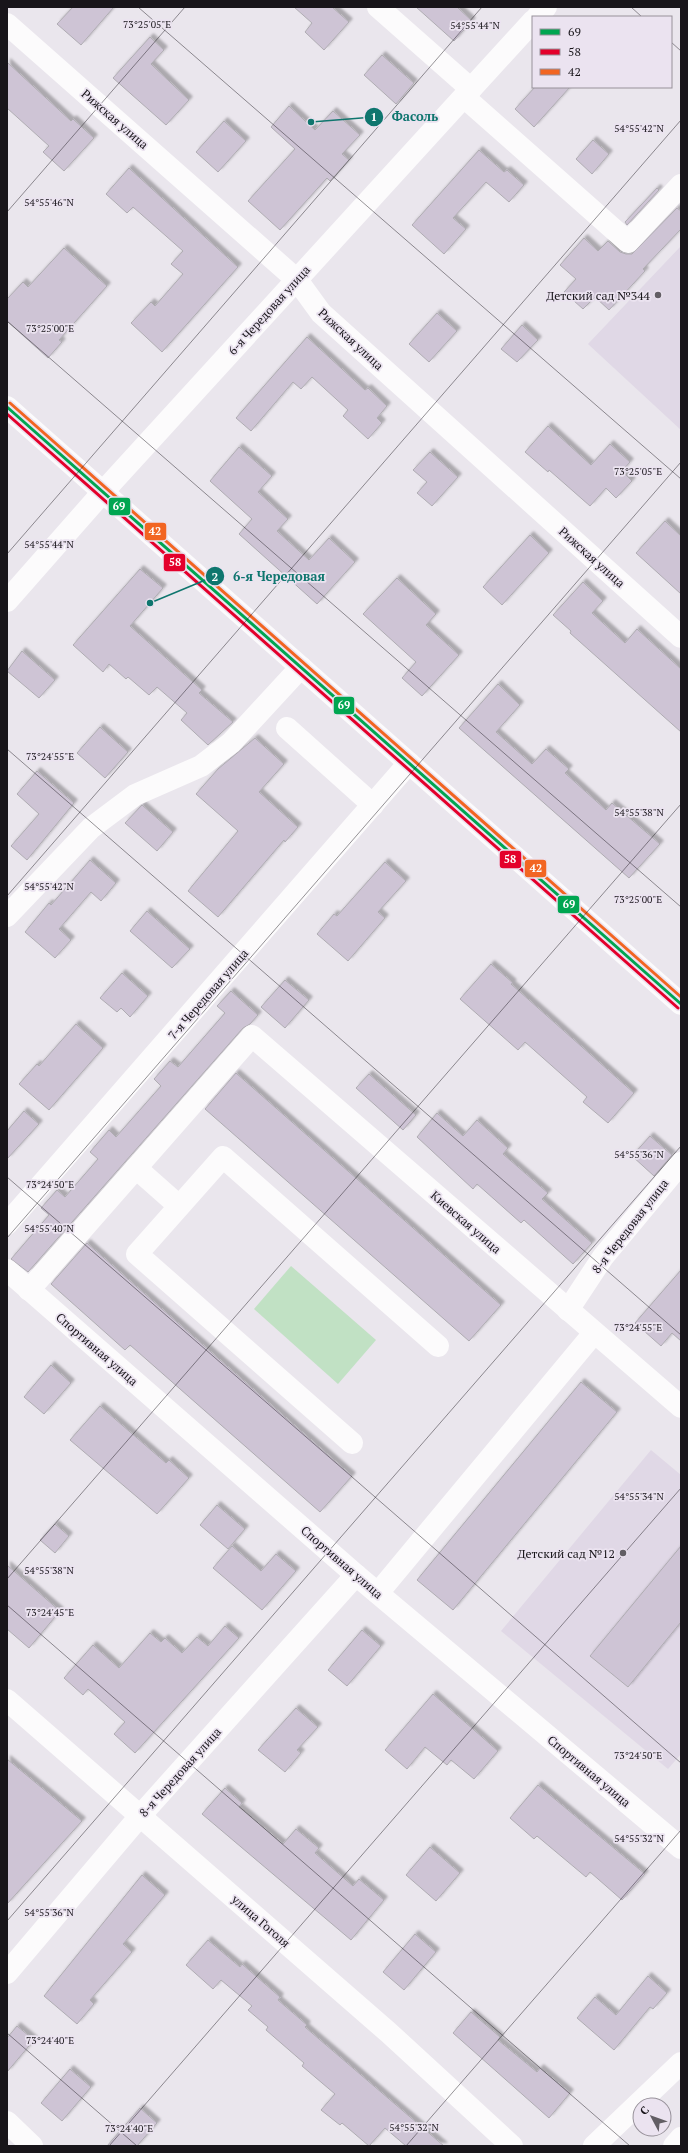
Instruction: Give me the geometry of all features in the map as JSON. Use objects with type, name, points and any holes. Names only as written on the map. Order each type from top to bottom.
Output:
[{"type":"street","points":[[378,7],[467,93],[628,242],[681,185]]},
{"type":"street","points":[[538,16],[546,7]]},
{"type":"street","name":"6-я Чередовая улица","points":[[7,601],[102,493],[532,22]]},
{"type":"street","name":"Рижская улица","points":[[7,24],[297,280],[321,313],[681,637]]},
{"type":"street","points":[[7,407],[102,493],[301,667],[681,1004]]},
{"type":"street","points":[[7,916],[91,828],[135,795],[201,766],[231,743],[301,667]]},
{"type":"street","points":[[287,728],[373,805]]},
{"type":"street","name":"7-я Чередовая улица","points":[[7,1224],[409,763]]},
{"type":"street","name":"Киевская улица","points":[[136,1168],[252,1036],[681,1407]]},
{"type":"street","points":[[352,1443],[137,1254],[179,1206],[223,1157],[438,1346]]},
{"type":"street","name":"8-я Чередовая улица","points":[[568,1310],[603,1257],[681,1163]]},
{"type":"street","points":[[29,1290],[136,1168],[179,1206]]},
{"type":"street","name":"Спортивная улица","points":[[7,1270],[356,1575],[681,1848]]},
{"type":"street","points":[[378,1593],[594,1333]]},
{"type":"street","name":"8-я Чередовая улица","points":[[7,1973],[140,1816],[356,1575]]},
{"type":"street","name":"улица Гоголя","points":[[7,1700],[388,2032],[512,2146]]},
{"type":"street","points":[[594,2146],[681,2063]]},
{"type":"street","points":[[7,2122],[32,2146]]},
{"type":"street","points":[[674,2146],[681,2138]]},
{"type":"shaded area","name":"Детский сад №344","points":[[681,246],[681,430],[588,344]]},
{"type":"shaded area","name":"Детский сад №12","points":[[651,1450],[681,1475],[681,1754],[668,1769],[501,1631]]},
{"type":"green space","points":[[291,1266],[376,1340],[338,1384],[254,1309]]},
{"type":"building","points":[[73,7],[114,7],[81,45],[57,24]]},
{"type":"building","points":[[294,7],[332,7],[349,22],[324,50],[305,32],[312,23]]},
{"type":"building","points":[[416,7],[457,7],[472,21],[454,41]]},
{"type":"building","points":[[150,37],[164,50],[151,64],[189,100],[166,125],[113,78]]},
{"type":"building","points":[[382,55],[414,83],[396,104],[364,75]]},
{"type":"building","points":[[7,62],[71,121],[73,119],[94,138],[64,171],[43,152],[49,146],[7,108]]},
{"type":"building","points":[[534,88],[569,88],[534,127],[515,109]]},
{"type":"building","points":[[289,106],[315,130],[333,111],[360,135],[342,154],[349,160],[330,181],[327,178],[280,230],[248,201],[295,149],[271,127]]},
{"type":"building","points":[[224,121],[246,141],[218,172],[196,152]]},
{"type":"building","points":[[593,140],[609,154],[592,174],[576,159]]},
{"type":"building","points":[[479,150],[504,172],[507,170],[524,185],[509,202],[486,182],[453,218],[466,229],[444,254],[412,225]]},
{"type":"building","points":[[129,168],[238,267],[162,352],[131,323],[151,302],[155,306],[183,274],[171,264],[183,251],[133,207],[127,213],[106,194]]},
{"type":"building","points":[[657,188],[659,190],[627,225],[625,222]]},
{"type":"building","points":[[677,208],[681,211],[681,229],[643,269],[645,271],[609,310],[595,297],[583,309],[564,292],[576,279],[560,265],[584,238],[598,251],[608,241],[620,252],[632,254]]},
{"type":"building","points":[[64,248],[107,286],[59,340],[62,342],[48,358],[7,321],[7,299],[23,282],[28,287]]},
{"type":"building","points":[[437,313],[457,331],[429,362],[409,344]]},
{"type":"building","points":[[522,325],[538,340],[517,362],[501,349]]},
{"type":"building","points":[[307,337],[365,390],[368,388],[387,406],[377,418],[382,423],[368,439],[343,416],[348,410],[312,377],[301,389],[293,382],[251,431],[236,418]]},
{"type":"building","points":[[548,426],[591,465],[610,444],[630,462],[622,471],[632,481],[616,498],[606,488],[590,506],[549,470],[548,472],[525,452]]},
{"type":"building","points":[[239,447],[272,476],[258,492],[288,519],[277,531],[309,560],[329,538],[355,562],[317,604],[239,534],[252,519],[210,481]]},
{"type":"building","points":[[430,452],[458,477],[432,506],[417,493],[427,482],[413,470]]},
{"type":"building","points":[[665,521],[681,536],[681,594],[636,553]]},
{"type":"building","points":[[530,535],[549,553],[502,605],[483,587]]},
{"type":"building","points":[[140,569],[163,588],[130,626],[202,690],[199,693],[233,722],[208,745],[181,720],[187,713],[157,687],[149,695],[128,677],[126,679],[109,664],[103,672],[73,645]]},
{"type":"building","points":[[397,578],[436,614],[426,625],[459,655],[422,696],[402,678],[416,662],[363,614]]},
{"type":"building","points":[[583,582],[603,601],[592,613],[625,643],[637,629],[681,669],[681,732],[570,633],[571,631],[553,615]]},
{"type":"building","points":[[22,651],[55,680],[39,698],[7,671]]},
{"type":"building","points":[[498,684],[520,705],[496,732],[532,764],[546,749],[569,769],[565,773],[606,810],[612,803],[660,844],[629,878],[459,728]]},
{"type":"building","points":[[100,727],[128,752],[105,778],[77,753]]},
{"type":"building","points":[[255,738],[284,764],[259,792],[298,827],[285,842],[284,840],[218,917],[188,891],[238,831],[196,794],[218,769]]},
{"type":"building","points":[[37,771],[74,803],[27,860],[11,846],[39,814],[17,794]]},
{"type":"building","points":[[142,805],[173,832],[157,851],[125,823]]},
{"type":"building","points":[[90,860],[116,883],[101,901],[91,892],[59,929],[71,940],[55,958],[25,932],[49,903],[51,905]]},
{"type":"building","points":[[385,862],[406,881],[378,912],[385,918],[348,961],[317,934],[334,914],[337,916]]},
{"type":"building","points":[[147,911],[190,949],[172,968],[130,931]]},
{"type":"building","points":[[491,964],[513,983],[511,984],[634,1093],[608,1123],[583,1102],[587,1097],[525,1042],[518,1050],[460,999]]},
{"type":"building","points":[[122,973],[148,996],[130,1017],[121,1008],[117,1012],[100,998]]},
{"type":"building","points":[[285,980],[309,1000],[285,1028],[261,1007]]},
{"type":"building","points":[[231,991],[258,1015],[250,1024],[243,1028],[28,1272],[11,1259],[49,1215],[41,1208],[57,1190],[65,1197],[98,1159],[90,1152],[109,1130],[116,1137],[161,1086],[154,1079],[170,1061],[178,1067],[225,1013],[217,1006]]},
{"type":"building","points":[[76,1024],[103,1048],[49,1110],[19,1084],[37,1064],[39,1066]]},
{"type":"building","points":[[236,1073],[501,1305],[469,1341],[205,1109]]},
{"type":"building","points":[[369,1074],[416,1115],[403,1130],[356,1088]]},
{"type":"building","points":[[24,1111],[39,1124],[7,1159],[7,1131]]},
{"type":"building","points":[[437,1113],[463,1136],[477,1120],[508,1148],[503,1154],[548,1193],[542,1199],[592,1243],[573,1264],[524,1220],[521,1223],[477,1184],[473,1189],[417,1137]]},
{"type":"building","points":[[650,1136],[672,1155],[654,1176],[632,1156]]},
{"type":"building","points":[[87,1243],[352,1476],[320,1512],[130,1345],[125,1350],[51,1284]]},
{"type":"building","points":[[681,1270],[681,1341],[672,1333],[661,1346],[635,1323]]},
{"type":"building","points":[[51,1365],[71,1383],[44,1414],[24,1397]]},
{"type":"building","points":[[581,1382],[617,1412],[453,1610],[417,1580]]},
{"type":"building","points":[[100,1406],[166,1463],[169,1460],[189,1478],[157,1514],[70,1440]]},
{"type":"building","points":[[217,1505],[245,1529],[228,1549],[200,1525]]},
{"type":"building","points":[[55,1524],[69,1536],[55,1553],[40,1540]]},
{"type":"building","points":[[232,1546],[261,1571],[276,1554],[296,1571],[262,1610],[213,1568]]},
{"type":"building","points":[[681,1546],[681,1622],[628,1687],[590,1656]]},
{"type":"building","points":[[7,1565],[60,1611],[29,1648],[7,1629]]},
{"type":"building","points":[[225,1626],[239,1638],[135,1753],[114,1734],[125,1722],[88,1689],[83,1695],[64,1678],[93,1645],[119,1668],[150,1633],[161,1642],[165,1638],[182,1653],[197,1637],[208,1646]]},
{"type":"building","points":[[362,1630],[381,1646],[347,1686],[328,1670]]},
{"type":"building","points":[[433,1694],[498,1751],[474,1779],[451,1760],[447,1765],[425,1747],[407,1769],[385,1750]]},
{"type":"building","points":[[296,1708],[318,1727],[297,1750],[301,1753],[285,1772],[258,1750]]},
{"type":"building","points":[[7,1759],[82,1821],[7,1904]]},
{"type":"building","points":[[538,1785],[645,1874],[622,1900],[590,1872],[586,1877],[537,1836],[534,1839],[510,1818]]},
{"type":"building","points":[[225,1788],[242,1803],[239,1807],[283,1844],[296,1829],[319,1848],[315,1853],[353,1886],[359,1879],[384,1900],[351,1940],[202,1814]]},
{"type":"building","points":[[430,1847],[460,1873],[436,1901],[406,1875]]},
{"type":"building","points":[[142,1875],[165,1895],[123,1944],[132,1952],[90,2000],[94,2004],[77,2024],[44,1996]]},
{"type":"building","points":[[415,1934],[436,1952],[404,1990],[383,1972]]},
{"type":"building","points":[[208,1940],[240,1967],[242,1964],[280,1997],[278,2000],[307,2025],[305,2027],[444,2146],[406,2146],[385,2128],[369,2146],[342,2123],[340,2125],[321,2110],[335,2094],[302,2066],[304,2063],[266,2030],[268,2027],[248,2010],[252,2006],[221,1980],[213,1989],[186,1965]]},
{"type":"building","points":[[648,1976],[667,1993],[653,2009],[650,2007],[614,2050],[577,2018],[595,1997],[616,2015]]},
{"type":"building","points":[[471,2012],[500,2037],[498,2040],[537,2072],[540,2068],[570,2093],[549,2118],[453,2033]]},
{"type":"building","points":[[17,2026],[34,2040],[7,2072],[7,2038]]},
{"type":"building","points":[[70,2069],[91,2087],[62,2121],[41,2103]]},
{"type":"building","points":[[140,2108],[157,2123],[137,2146],[107,2146]]},
{"type":"transit line","name":"42","points":[[10,403],[681,997]]},
{"type":"transit line","name":"69","points":[[7,407],[681,1004]]},
{"type":"transit line","name":"58","points":[[7,414],[678,1008]]},
{"type":"place","name":"Фасоль","points":[[311,122]]},
{"type":"place","name":"Детский сад №344","points":[[658,295]]},
{"type":"place","name":"6-я Чередовая","points":[[150,603]]},
{"type":"place","name":"Детский сад №12","points":[[623,1553]]}]
